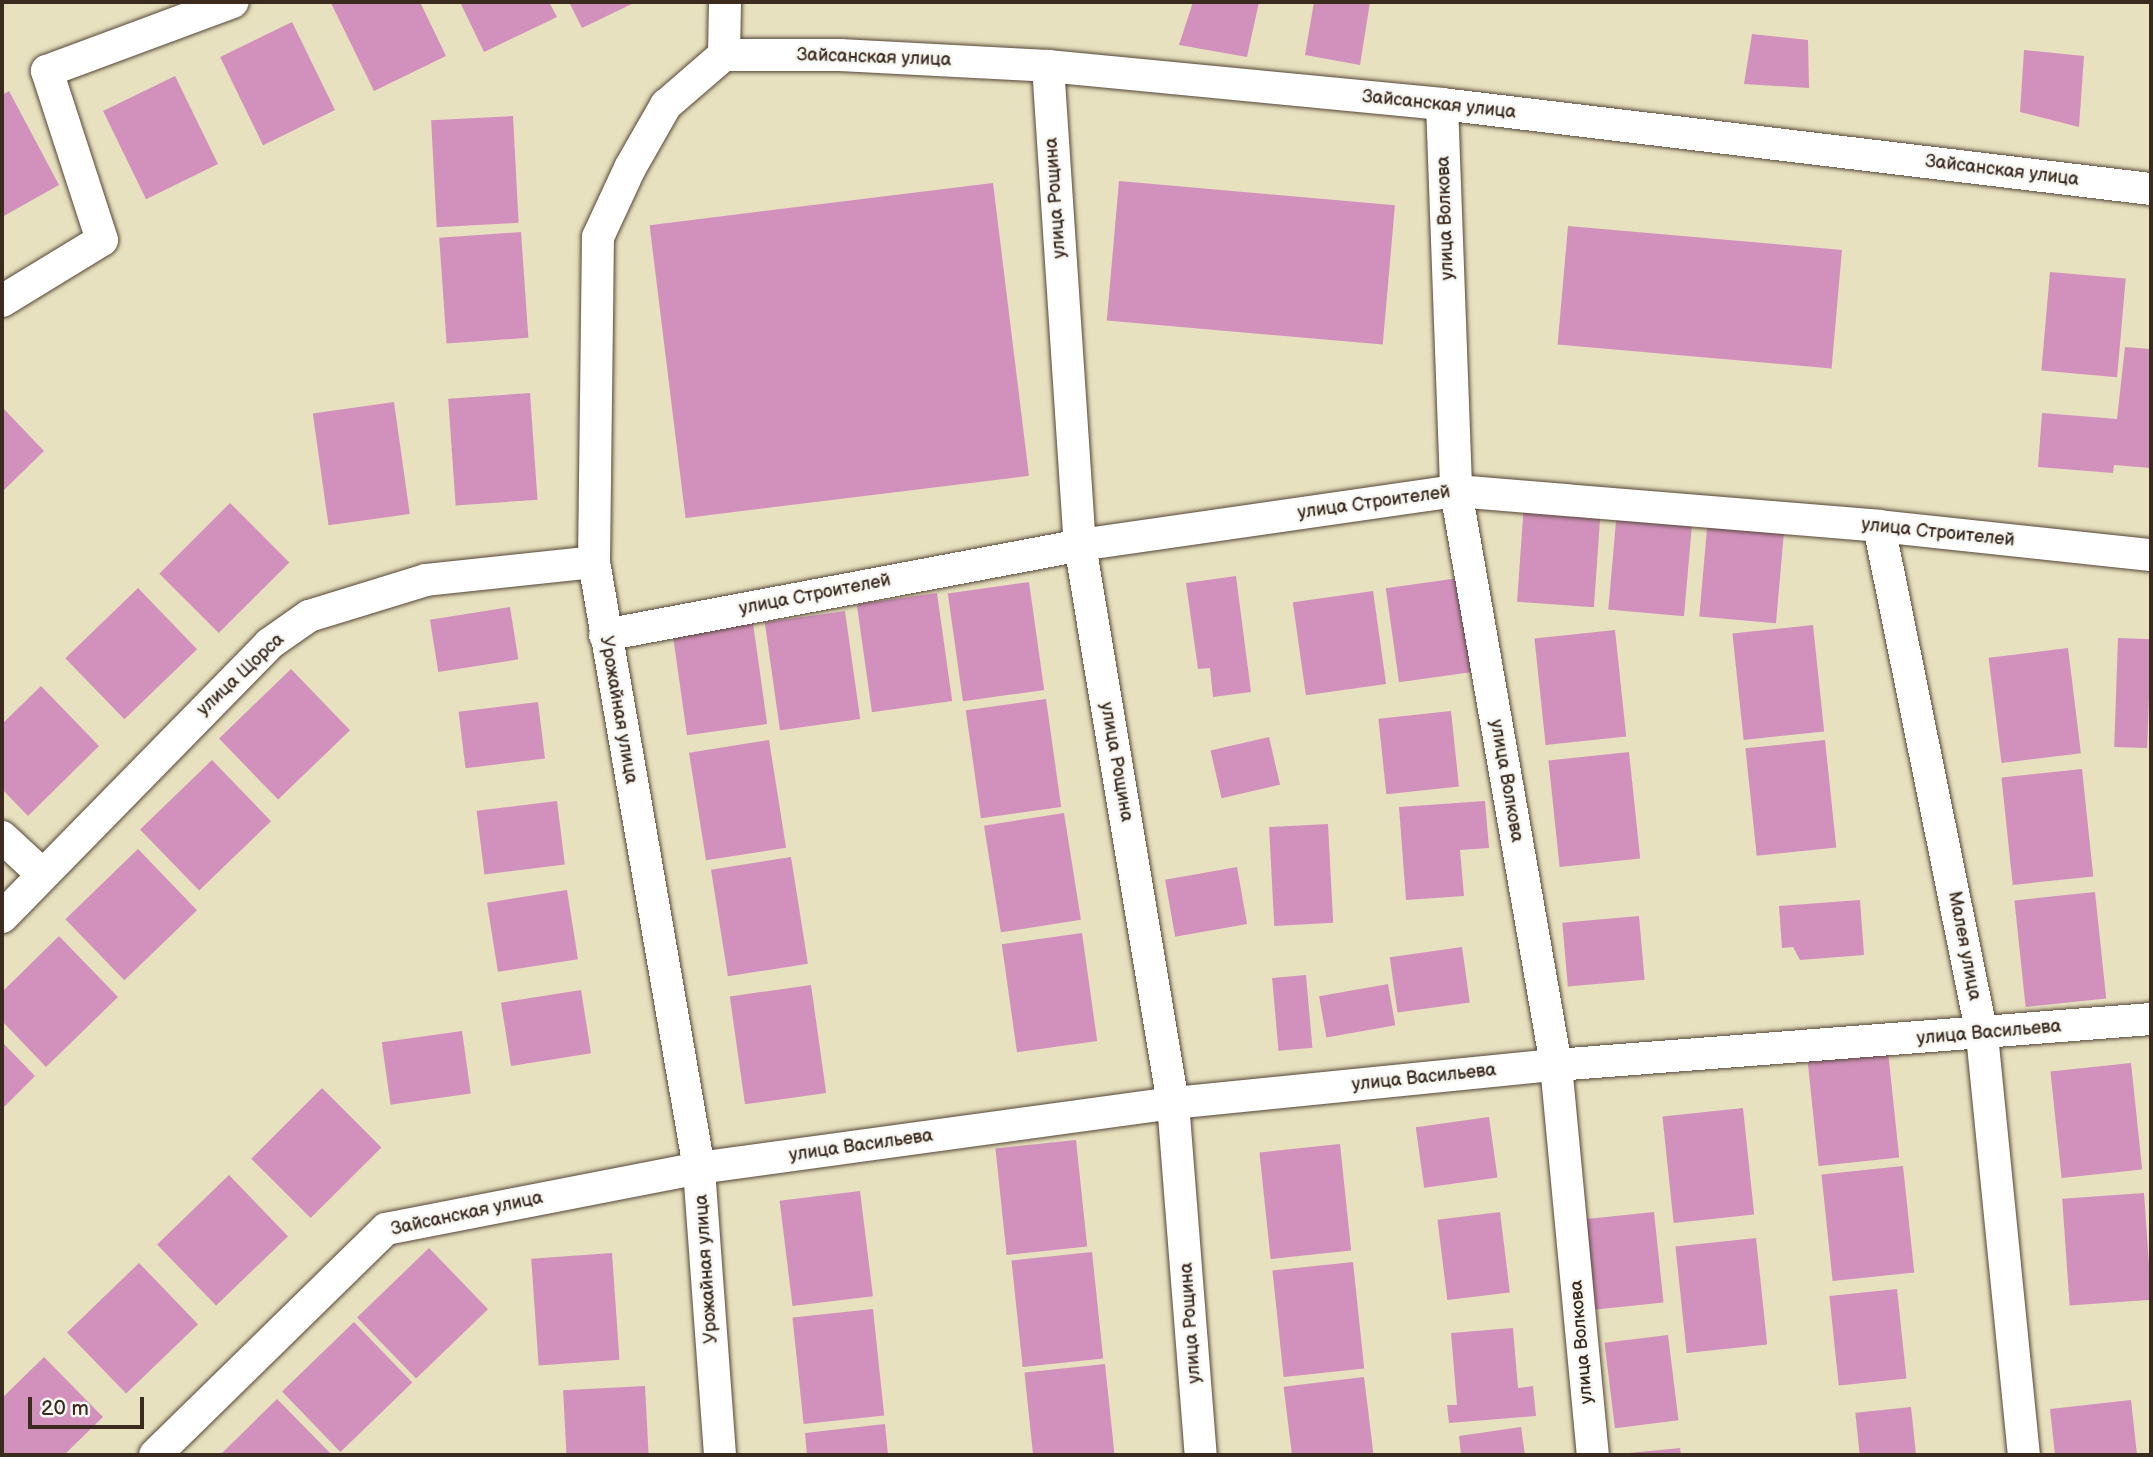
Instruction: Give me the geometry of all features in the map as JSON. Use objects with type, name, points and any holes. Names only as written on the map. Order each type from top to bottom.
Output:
[{"type":"street","points":[[2,301],[102,240],[47,71],[233,2]]},
{"type":"street","points":[[724,55],[725,2]]},
{"type":"street","name":"Зайсанская улица","points":[[724,55],[840,55],[1048,66],[1442,104],[2151,189]]},
{"type":"street","name":"Урожайная улица","points":[[720,1455],[699,1168],[594,562],[598,237],[630,168],[666,105],[724,55]]},
{"type":"street","name":"улица Рощина","points":[[1048,66],[1080,545],[1173,1103],[1201,1455]]},
{"type":"street","name":"улица Волкова","points":[[1442,104],[1456,491],[1556,1065],[1593,1455]]},
{"type":"street","name":"улица Строителей","points":[[605,635],[1080,545],[1456,491],[1879,526],[2151,555]]},
{"type":"street","name":"Малея улица","points":[[1879,526],[1982,1035],[2024,1455]]},
{"type":"street","name":"улица Щорса","points":[[2,918],[41,873],[269,644],[309,616],[426,580],[594,562]]},
{"type":"street","points":[[2,837],[41,873]]},
{"type":"street","name":"улица Васильева","points":[[699,1168],[1173,1103],[1556,1065],[1982,1035],[2151,1019]]},
{"type":"street","name":"Зайсанская улица","points":[[155,1455],[386,1229],[699,1168]]},
{"type":"building","points":[[420,2],[446,56],[374,91],[331,3]]},
{"type":"building","points":[[460,2],[549,2],[557,17],[484,52]]},
{"type":"building","points":[[569,2],[636,2],[582,28]]},
{"type":"building","points":[[1193,2],[1259,2],[1247,57],[1179,45]]},
{"type":"building","points":[[1314,2],[1370,2],[1360,65],[1305,55]]},
{"type":"building","points":[[292,22],[335,110],[263,145],[220,57]]},
{"type":"building","points":[[1752,34],[1808,40],[1809,88],[1744,84]]},
{"type":"building","points":[[2024,50],[2084,56],[2079,127],[2020,112]]},
{"type":"building","points":[[175,76],[218,164],[146,199],[103,111]]},
{"type":"building","points":[[9,91],[59,185],[2,217],[2,95]]},
{"type":"building","points":[[513,116],[519,223],[437,227],[431,120]]},
{"type":"building","points":[[1119,181],[1395,205],[1383,345],[1107,320]]},
{"type":"building","points":[[993,183],[1029,476],[686,518],[650,225]]},
{"type":"building","points":[[1568,226],[1842,250],[1832,369],[1558,345]]},
{"type":"building","points":[[521,232],[528,338],[447,343],[439,238]]},
{"type":"building","points":[[2050,272],[2126,279],[2117,377],[2041,371]]},
{"type":"building","points":[[2125,347],[2151,349],[2151,468],[2114,465],[2113,473],[2038,467],[2042,413],[2117,419]]},
{"type":"building","points":[[530,393],[537,500],[456,505],[448,399]]},
{"type":"building","points":[[394,402],[410,514],[329,525],[313,413]]},
{"type":"building","points":[[2,407],[44,451],[2,492]]},
{"type":"building","points":[[230,503],[289,562],[219,633],[159,574]]},
{"type":"building","points":[[1524,503],[1601,508],[1594,607],[1517,602]]},
{"type":"building","points":[[1617,510],[1693,517],[1684,616],[1608,610]]},
{"type":"building","points":[[1708,517],[1785,524],[1776,623],[1699,617]]},
{"type":"building","points":[[1236,576],[1251,692],[1213,697],[1210,668],[1198,669],[1186,583]]},
{"type":"building","points":[[1466,577],[1479,671],[1399,682],[1386,588]]},
{"type":"building","points":[[1029,582],[1044,690],[963,701],[948,593]]},
{"type":"building","points":[[138,588],[197,649],[124,719],[65,658]]},
{"type":"building","points":[[1373,591],[1386,684],[1306,695],[1293,602]]},
{"type":"building","points":[[937,593],[952,701],[872,712],[857,604]]},
{"type":"building","points":[[510,607],[518,659],[438,672],[430,620]]},
{"type":"building","points":[[845,611],[860,719],[780,730],[765,622]]},
{"type":"building","points":[[752,616],[767,724],[687,735],[672,627]]},
{"type":"building","points":[[1813,625],[1824,731],[1744,740],[1732,633]]},
{"type":"building","points":[[1615,630],[1626,736],[1546,745],[1534,638]]},
{"type":"building","points":[[2118,638],[2151,639],[2147,748],[2114,747]]},
{"type":"building","points":[[2068,648],[2081,753],[2002,763],[1989,658]]},
{"type":"building","points":[[291,669],[350,730],[278,800],[219,738]]},
{"type":"building","points":[[41,686],[99,746],[28,816],[2,789],[2,724]]},
{"type":"building","points":[[1046,699],[1061,807],[981,818],[966,710]]},
{"type":"building","points":[[538,702],[545,759],[466,768],[459,712]]},
{"type":"building","points":[[1451,711],[1459,787],[1386,794],[1378,719]]},
{"type":"building","points":[[1269,737],[1280,785],[1222,798],[1211,750]]},
{"type":"building","points":[[769,740],[786,848],[706,860],[689,753]]},
{"type":"building","points":[[1825,740],[1836,847],[1757,856],[1745,748]]},
{"type":"building","points":[[1629,752],[1640,858],[1560,867],[1548,760]]},
{"type":"building","points":[[212,760],[271,821],[199,891],[140,829]]},
{"type":"building","points":[[2082,769],[2093,876],[2013,885],[2001,777]]},
{"type":"building","points":[[557,801],[565,865],[484,874],[477,811]]},
{"type":"building","points":[[1485,801],[1489,848],[1460,850],[1464,896],[1406,900],[1399,807]]},
{"type":"building","points":[[1064,813],[1081,920],[1001,932],[984,826]]},
{"type":"building","points":[[1328,824],[1333,923],[1274,926],[1269,827]]},
{"type":"building","points":[[138,849],[197,910],[124,980],[65,919]]},
{"type":"building","points":[[791,857],[808,964],[728,976],[711,870]]},
{"type":"building","points":[[1237,867],[1247,924],[1175,937],[1165,880]]},
{"type":"building","points":[[567,890],[578,959],[498,972],[487,903]]},
{"type":"building","points":[[2095,892],[2106,998],[2026,1007],[2014,900]]},
{"type":"building","points":[[1860,900],[1864,955],[1800,960],[1793,947],[1782,948],[1779,906]]},
{"type":"building","points":[[1639,916],[1645,980],[1568,986],[1562,923]]},
{"type":"building","points":[[1082,933],[1097,1041],[1017,1052],[1002,944]]},
{"type":"building","points":[[59,936],[118,997],[46,1067],[2,1021],[2,992]]},
{"type":"building","points":[[1462,947],[1470,1002],[1398,1013],[1390,957]]},
{"type":"building","points":[[1306,975],[1312,1048],[1278,1051],[1272,978]]},
{"type":"building","points":[[1388,984],[1395,1025],[1326,1038],[1319,996]]},
{"type":"building","points":[[811,985],[826,1093],[745,1104],[730,996]]},
{"type":"building","points":[[581,990],[591,1053],[511,1066],[501,1003]]},
{"type":"building","points":[[462,1031],[471,1093],[391,1105],[382,1042]]},
{"type":"building","points":[[2,1042],[35,1076],[2,1109]]},
{"type":"building","points":[[1888,1051],[1899,1157],[1819,1166],[1807,1059]]},
{"type":"building","points":[[2131,1063],[2142,1169],[2062,1178],[2050,1071]]},
{"type":"building","points":[[322,1088],[381,1147],[311,1218],[251,1159]]},
{"type":"building","points":[[1743,1108],[1754,1214],[1674,1223],[1662,1116]]},
{"type":"building","points":[[1489,1117],[1497,1177],[1424,1188],[1416,1127]]},
{"type":"building","points":[[1076,1140],[1087,1246],[1007,1255],[995,1148]]},
{"type":"building","points":[[1340,1144],[1351,1250],[1271,1259],[1259,1152]]},
{"type":"building","points":[[1903,1166],[1914,1272],[1833,1281],[1821,1175]]},
{"type":"building","points":[[229,1175],[288,1236],[216,1306],[157,1244]]},
{"type":"building","points":[[860,1191],[873,1296],[793,1306],[780,1201]]},
{"type":"building","points":[[2144,1193],[2151,1300],[2070,1305],[2062,1199]]},
{"type":"building","points":[[1500,1212],[1510,1292],[1447,1300],[1437,1220]]},
{"type":"building","points":[[1654,1212],[1664,1303],[1596,1310],[1586,1219]]},
{"type":"building","points":[[1756,1238],[1767,1344],[1687,1353],[1675,1246]]},
{"type":"building","points":[[429,1248],[488,1309],[416,1379],[357,1317]]},
{"type":"building","points":[[1092,1252],[1103,1358],[1023,1367],[1011,1260]]},
{"type":"building","points":[[612,1253],[619,1360],[539,1365],[531,1259]]},
{"type":"building","points":[[1353,1262],[1364,1368],[1284,1377],[1272,1270]]},
{"type":"building","points":[[139,1263],[198,1324],[126,1394],[67,1332]]},
{"type":"building","points":[[1897,1289],[1906,1379],[1839,1386],[1829,1296]]},
{"type":"building","points":[[873,1309],[884,1415],[804,1424],[792,1317]]},
{"type":"building","points":[[354,1322],[412,1382],[340,1452],[282,1391]]},
{"type":"building","points":[[1513,1328],[1518,1388],[1533,1386],[1536,1416],[1449,1423],[1447,1405],[1457,1405],[1451,1333]]},
{"type":"building","points":[[1668,1335],[1678,1420],[1615,1428],[1604,1343]]},
{"type":"building","points":[[44,1357],[103,1417],[64,1455],[2,1455],[2,1398]]},
{"type":"building","points":[[1105,1364],[1115,1455],[1033,1455],[1024,1372]]},
{"type":"building","points":[[1364,1377],[1374,1455],[1292,1455],[1284,1387]]},
{"type":"building","points":[[645,1386],[649,1455],[567,1455],[563,1390]]},
{"type":"building","points":[[277,1399],[332,1455],[220,1455]]},
{"type":"building","points":[[2131,1400],[2137,1455],[2055,1455],[2050,1409]]},
{"type":"building","points":[[1911,1407],[1916,1455],[1860,1455],[1855,1413]]},
{"type":"building","points":[[885,1424],[888,1455],[807,1455],[805,1433]]},
{"type":"building","points":[[1521,1427],[1525,1455],[1461,1455],[1459,1436]]},
{"type":"building","points":[[1680,1448],[1681,1455],[1629,1455],[1629,1453]]}]
